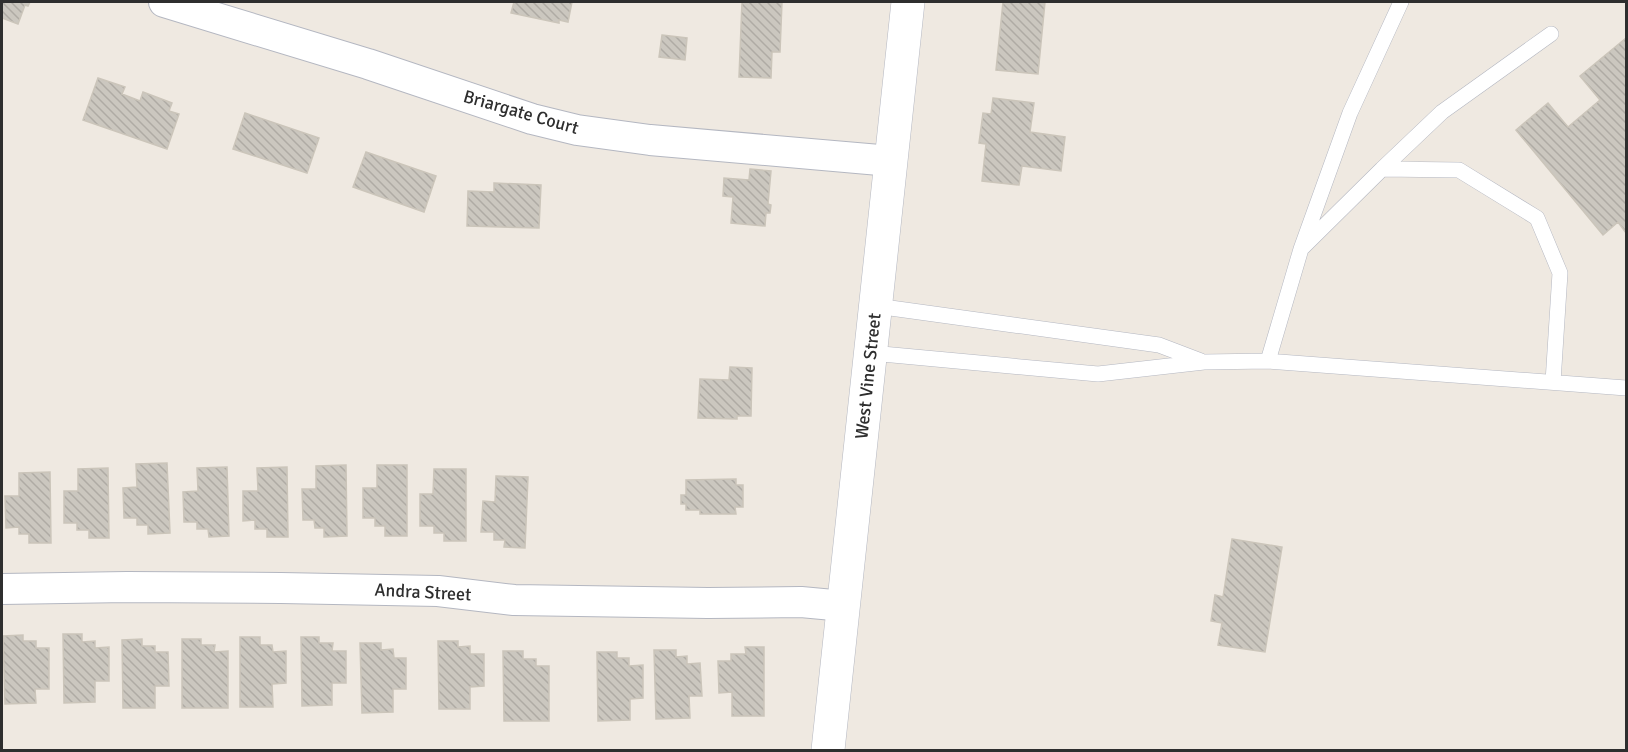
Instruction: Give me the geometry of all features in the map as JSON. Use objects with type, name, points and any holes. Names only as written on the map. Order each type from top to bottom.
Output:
[{"type":"main road","name":"West Vine Street","points":[[828,750],[908,2]]},
{"type":"street","name":"Briargate Court","points":[[164,2],[368,64],[532,119],[577,130],[650,140],[891,161]]},
{"type":"street","name":"Andra Street","points":[[2,589],[292,588],[438,591],[514,600],[801,602],[844,606]]},
{"type":"lane","points":[[1268,361],[1301,249],[1350,113],[1401,2]]},
{"type":"lane","points":[[1301,249],[1442,112],[1551,34]]},
{"type":"lane","points":[[1382,169],[1460,170],[1536,218],[1560,273],[1553,382]]},
{"type":"lane","points":[[876,306],[1159,345],[1204,362]]},
{"type":"lane","points":[[871,353],[1098,374],[1204,362],[1268,361],[1626,388]]},
{"type":"building","points":[[2,2],[30,2],[28,6],[25,5],[18,24],[2,18]]},
{"type":"building","points":[[514,2],[572,2],[568,22],[559,20],[559,23],[511,13]]},
{"type":"building","points":[[742,2],[782,2],[780,52],[772,52],[771,78],[739,77]]},
{"type":"building","points":[[1003,2],[1045,2],[1038,74],[996,70]]},
{"type":"building","points":[[662,35],[687,38],[685,60],[659,57]]},
{"type":"building","points":[[1626,38],[1626,233],[1618,222],[1603,235],[1516,130],[1548,103],[1568,127],[1600,100],[1580,76]]},
{"type":"building","points":[[98,78],[125,87],[122,94],[140,101],[143,92],[172,103],[169,111],[179,114],[167,149],[83,120]]},
{"type":"building","points":[[993,98],[1034,103],[1030,132],[1065,137],[1061,171],[1022,166],[1019,185],[982,181],[986,144],[979,143],[983,113],[991,114]]},
{"type":"building","points":[[245,113],[319,138],[307,173],[233,149]]},
{"type":"building","points":[[366,152],[436,176],[424,212],[353,187]]},
{"type":"building","points":[[750,169],[771,171],[768,204],[771,205],[770,213],[766,213],[765,226],[731,223],[733,197],[723,196],[724,178],[749,180]]},
{"type":"building","points":[[494,183],[541,185],[539,228],[467,226],[468,191],[494,192]]},
{"type":"building","points":[[730,367],[752,368],[751,416],[737,416],[737,419],[698,418],[700,379],[729,380]]},
{"type":"building","points":[[167,463],[170,533],[148,534],[148,525],[137,525],[137,518],[124,518],[123,488],[137,487],[136,464]]},
{"type":"building","points":[[346,465],[347,536],[324,537],[324,528],[315,528],[314,520],[303,520],[302,489],[316,489],[316,466]]},
{"type":"building","points":[[377,465],[407,465],[407,536],[385,536],[385,526],[375,526],[375,518],[363,518],[363,488],[377,488]]},
{"type":"building","points":[[227,467],[229,536],[209,537],[208,529],[197,529],[197,522],[184,522],[183,492],[198,491],[197,468]]},
{"type":"building","points":[[287,467],[288,537],[267,537],[267,529],[255,529],[255,520],[243,521],[243,491],[258,491],[257,468]]},
{"type":"building","points":[[108,468],[109,538],[89,538],[89,530],[77,530],[77,523],[64,523],[64,491],[78,491],[78,469]]},
{"type":"building","points":[[434,469],[466,469],[466,541],[444,541],[444,533],[434,533],[434,526],[420,526],[420,494],[433,494]]},
{"type":"building","points":[[50,472],[51,543],[29,543],[29,534],[19,534],[19,527],[6,528],[5,496],[19,496],[19,473]]},
{"type":"building","points":[[496,476],[528,477],[525,548],[504,547],[505,540],[494,540],[494,532],[481,532],[483,501],[495,502]]},
{"type":"building","points":[[736,479],[736,485],[743,485],[743,507],[735,507],[736,514],[700,514],[700,510],[686,510],[686,504],[681,504],[681,495],[686,495],[686,480]]},
{"type":"building","points":[[1232,539],[1282,547],[1265,652],[1218,645],[1222,623],[1211,621],[1215,595],[1223,597]]},
{"type":"building","points":[[63,634],[82,634],[82,642],[95,641],[95,648],[109,647],[109,681],[95,681],[95,702],[64,703]]},
{"type":"building","points":[[23,635],[23,641],[36,641],[36,648],[49,648],[49,689],[35,689],[36,703],[5,704],[3,636]]},
{"type":"building","points":[[240,637],[260,637],[260,645],[272,645],[273,652],[286,651],[286,683],[272,684],[273,707],[240,707]]},
{"type":"building","points":[[301,637],[319,637],[319,643],[333,643],[332,651],[346,651],[346,683],[332,683],[332,705],[302,706]]},
{"type":"building","points":[[142,639],[142,646],[155,646],[155,652],[168,652],[169,686],[155,686],[155,708],[123,708],[122,640]]},
{"type":"building","points":[[182,639],[201,639],[201,645],[215,645],[214,652],[228,651],[228,708],[182,708]]},
{"type":"building","points":[[438,641],[458,641],[458,647],[470,646],[470,654],[484,654],[484,686],[470,687],[470,709],[439,709]]},
{"type":"building","points":[[360,643],[381,643],[381,650],[393,649],[394,658],[406,658],[406,689],[393,689],[393,712],[362,713]]},
{"type":"building","points":[[745,647],[764,647],[764,716],[732,716],[732,692],[719,693],[718,661],[731,661],[731,654],[746,654]]},
{"type":"building","points":[[654,650],[676,650],[676,657],[687,656],[687,664],[700,663],[702,696],[689,696],[690,718],[656,719]]},
{"type":"building","points":[[503,651],[523,651],[523,659],[536,659],[536,666],[549,666],[549,721],[504,721]]},
{"type":"building","points":[[597,652],[617,652],[617,658],[629,658],[629,666],[643,665],[643,698],[630,699],[630,720],[598,721]]}]
